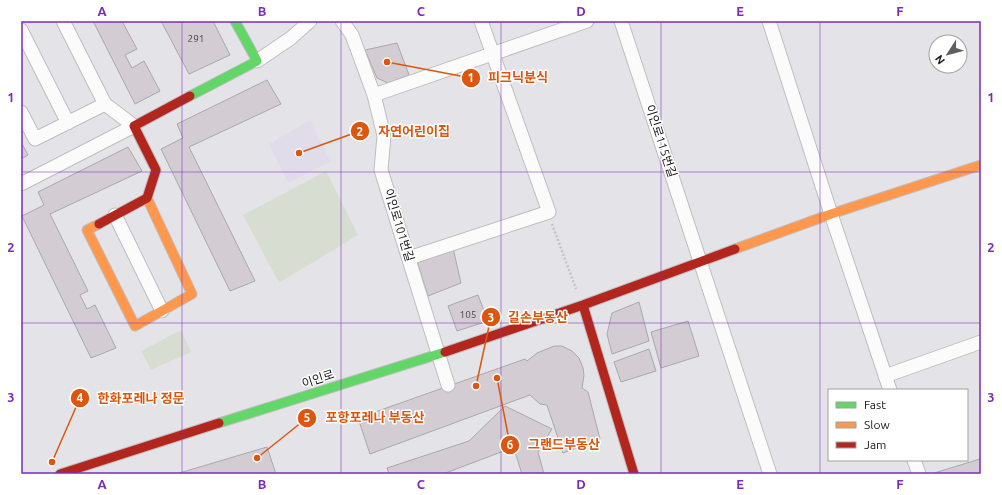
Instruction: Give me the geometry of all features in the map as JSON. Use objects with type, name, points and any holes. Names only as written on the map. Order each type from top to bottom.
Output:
[{"type":"street","points":[[62,21],[105,104],[134,126],[156,170],[147,198],[192,294],[135,326],[87,230],[147,198]]},
{"type":"street","points":[[235,21],[257,61]]},
{"type":"street","points":[[21,184],[257,61],[291,38],[310,21]]},
{"type":"street","name":"이인로101번길","points":[[342,21],[352,35],[374,95],[384,136],[382,170],[448,385]]},
{"type":"street","points":[[409,258],[549,212],[481,21]]},
{"type":"street","points":[[374,95],[587,21]]},
{"type":"street","name":"이인로115번길","points":[[621,21],[770,474]]},
{"type":"street","points":[[769,21],[831,214],[890,389]]},
{"type":"street","points":[[21,30],[68,123]]},
{"type":"street","points":[[21,112],[35,139],[68,123],[88,109],[105,104]]},
{"type":"street","name":"이인로","points":[[60,474],[438,354],[583,305],[831,214],[981,165]]},
{"type":"street","points":[[115,215],[162,311]]},
{"type":"street","points":[[583,305],[634,474]]},
{"type":"street","points":[[885,376],[981,342]]},
{"type":"street","points":[[914,461],[919,474]]},
{"type":"path","points":[[548,213],[576,289]]},
{"type":"shaded area","points":[[310,120],[331,161],[288,183],[269,144]]},
{"type":"shaded area","points":[[326,171],[358,235],[279,283],[243,215]]},
{"type":"shaded area","points":[[181,330],[191,352],[151,370],[141,351]]},
{"type":"building","points":[[93,21],[122,21],[137,49],[125,55],[132,68],[144,61],[160,91],[135,104]]},
{"type":"building","points":[[161,21],[213,21],[230,55],[189,74]]},
{"type":"building","points":[[397,43],[409,75],[388,83],[377,78],[365,50]]},
{"type":"building","points":[[267,80],[281,104],[189,147],[255,281],[230,291],[161,149],[183,138],[177,124]]},
{"type":"building","points":[[21,142],[28,155],[21,159]]},
{"type":"building","points":[[128,147],[142,171],[50,214],[88,291],[80,295],[87,309],[95,305],[116,348],[91,358],[22,216],[44,205],[38,192]]},
{"type":"building","points":[[453,248],[461,283],[428,296],[417,261]]},
{"type":"building","points":[[478,295],[488,321],[457,331],[448,306]]},
{"type":"building","points":[[639,302],[649,341],[612,354],[607,334],[612,313]]},
{"type":"building","points":[[688,321],[699,356],[661,368],[651,332]]},
{"type":"building","points":[[554,346],[562,346],[572,351],[579,358],[584,375],[582,388],[588,392],[600,439],[563,453],[547,405],[540,404],[530,395],[370,454],[358,418],[525,359],[527,361],[537,353]]},
{"type":"building","points":[[649,349],[656,371],[621,382],[614,362]]},
{"type":"building","points":[[505,406],[552,429],[538,452],[544,474],[522,474],[515,452],[509,449],[443,474],[389,474],[387,468],[469,441]]},
{"type":"building","points":[[267,447],[276,474],[176,474]]},
{"type":"building","points":[[980,459],[981,474],[931,474]]},
{"type":"traffic: fast","points":[[190,96],[257,61],[235,21]]},
{"type":"traffic: fast","points":[[219,423],[445,352]]},
{"type":"traffic: slow","points":[[735,249],[831,214],[981,165]]},
{"type":"traffic: slow","points":[[99,224],[87,230],[135,326],[192,294],[147,198]]},
{"type":"traffic: jam","points":[[99,224],[147,198],[156,170],[134,126],[190,96]]},
{"type":"traffic: jam","points":[[445,352],[583,305],[735,249]]},
{"type":"traffic: jam","points":[[583,305],[634,474]]},
{"type":"traffic: jam","points":[[60,474],[219,423]]},
{"type":"place","name":"피크닉분식","points":[[387,62]]},
{"type":"place","name":"자연어린이집","points":[[299,153]]},
{"type":"place","name":"그랜드부동산","points":[[497,378]]},
{"type":"place","name":"길손부동산","points":[[476,386]]},
{"type":"place","name":"포항포레나 부동산","points":[[257,458]]},
{"type":"place","name":"한화포레나 정문","points":[[52,462]]}]
